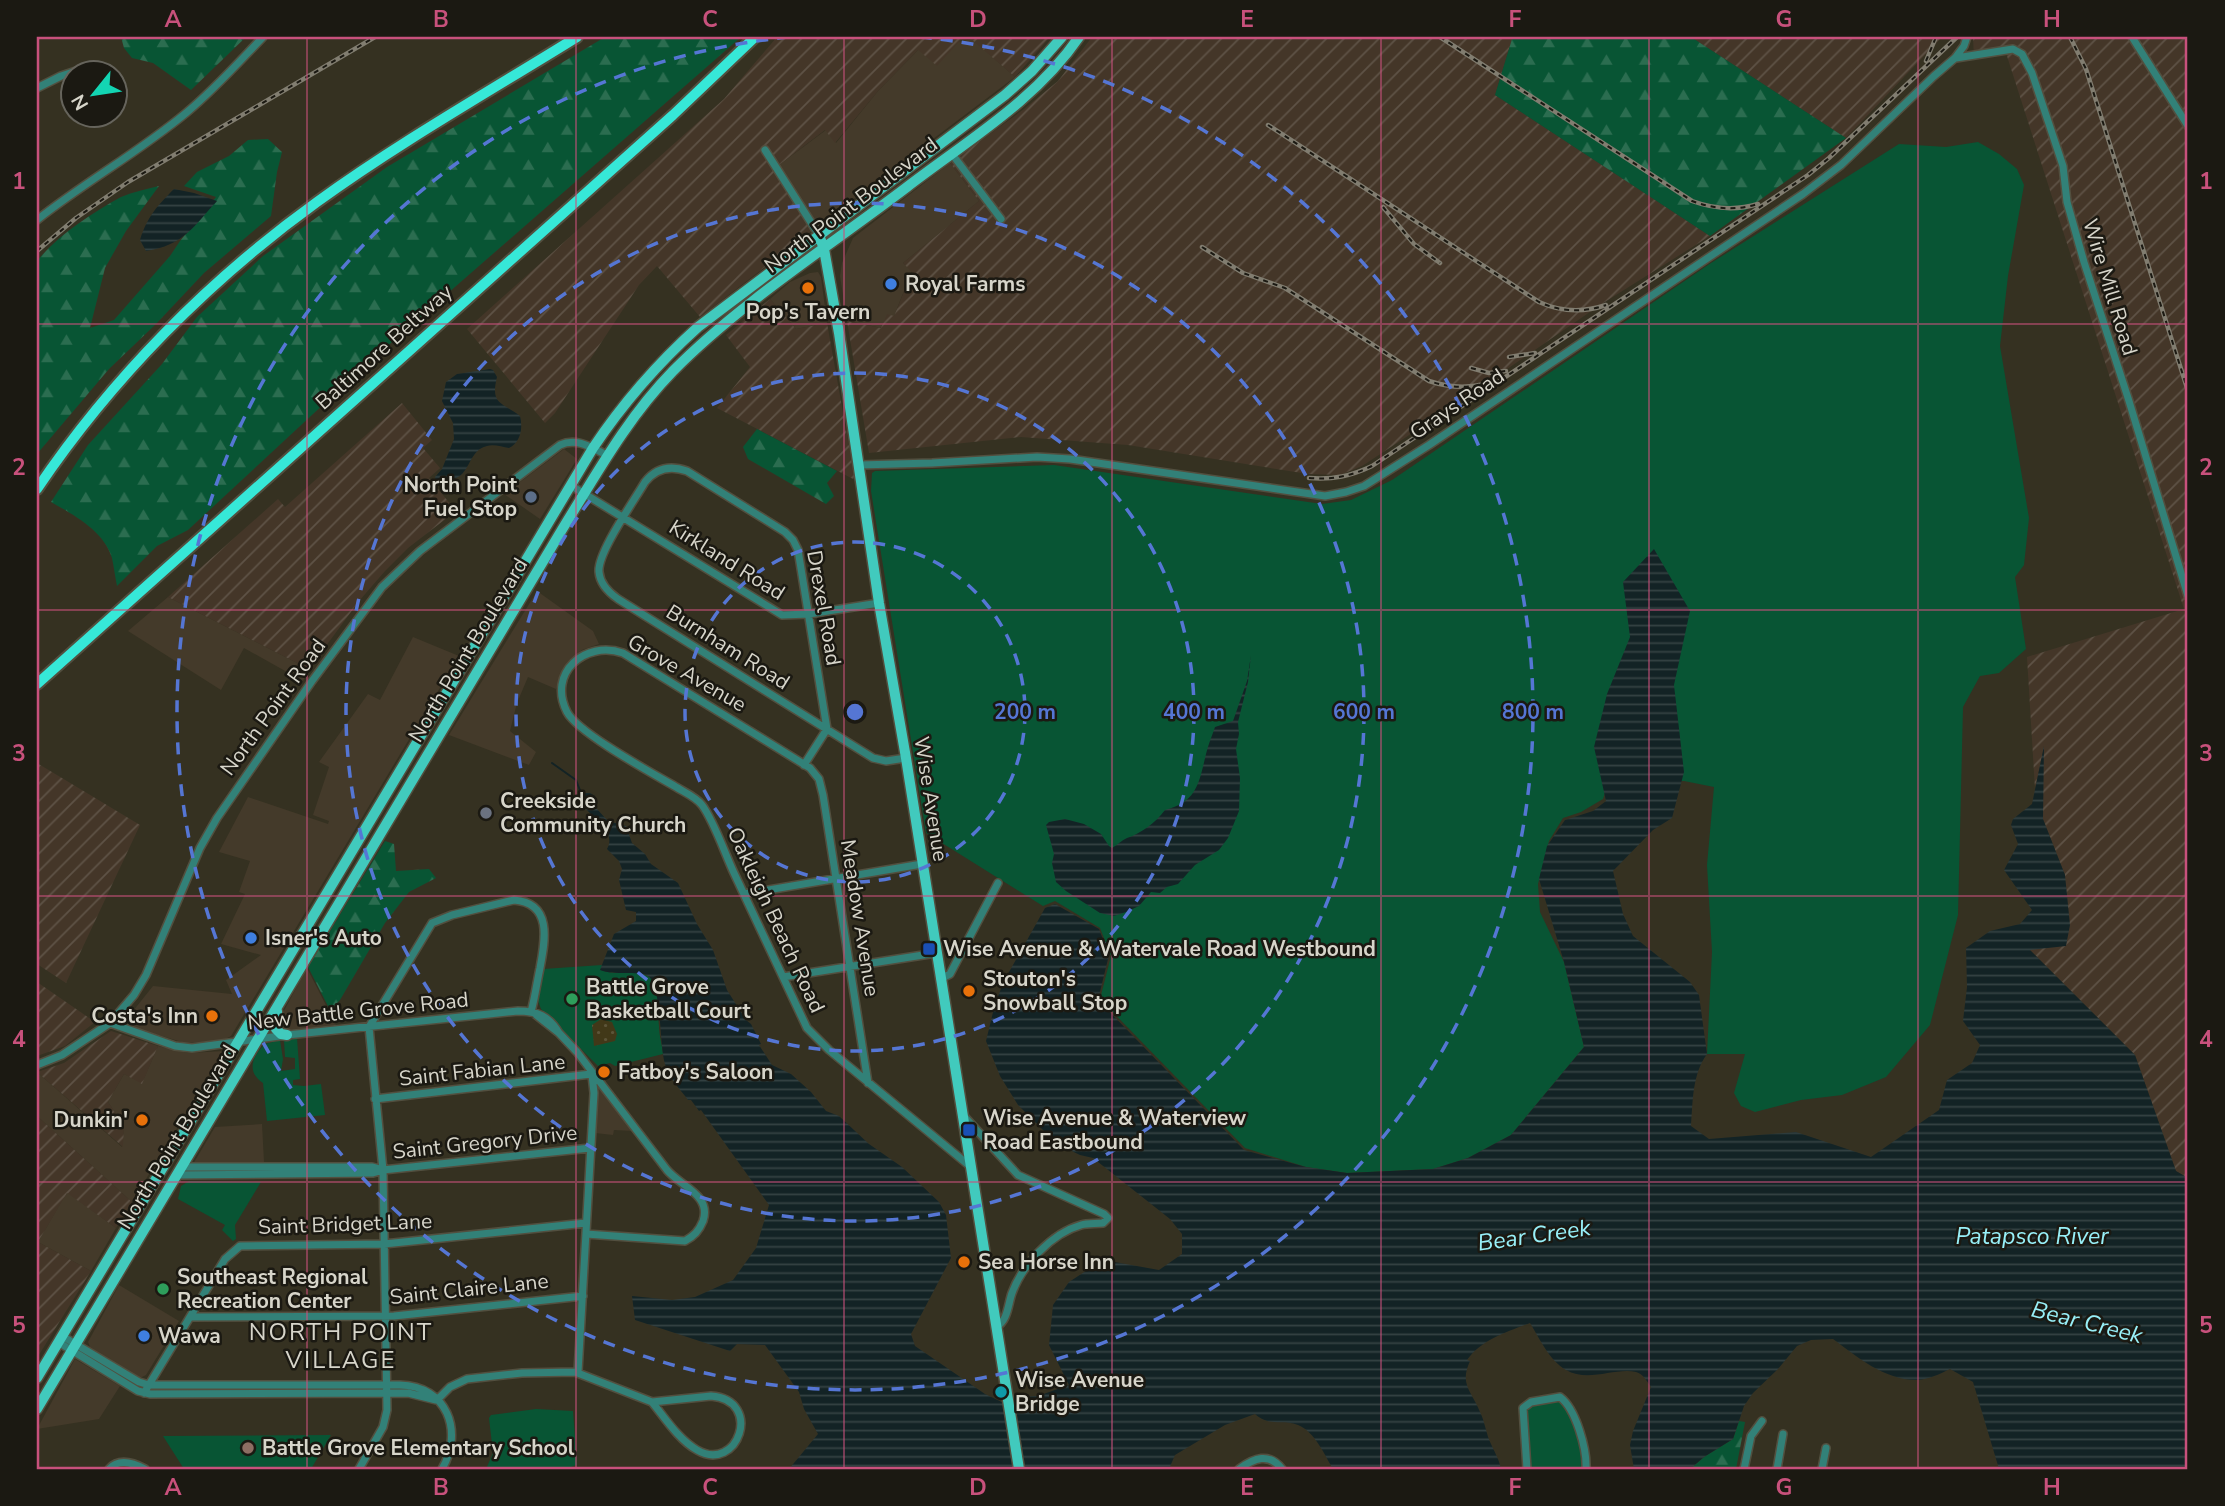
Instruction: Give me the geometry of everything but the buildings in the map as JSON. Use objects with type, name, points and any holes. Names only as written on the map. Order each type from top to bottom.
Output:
[{"type":"highway","points":[[37,489],[77,433],[138,362],[242,261],[351,178],[577,37]]},
{"type":"highway","name":"Baltimore Beltway","points":[[37,684],[702,88],[755,37]]},
{"type":"main road","name":"North Point Boulevard","points":[[37,1378],[570,485],[628,399],[674,349],[727,304],[1015,87],[1062,37]]},
{"type":"main road","name":"North Point Boulevard","points":[[37,1409],[584,493],[635,416],[673,371],[711,337],[1030,93],[1079,37]]},
{"type":"main road","points":[[1030,93],[1028,85],[1032,71]]},
{"type":"main road","points":[[1003,114],[1018,95],[1015,87]]},
{"type":"main road","points":[[952,154],[952,143],[963,127]]},
{"type":"main road","name":"Wise Avenue","points":[[819,235],[832,293],[879,603],[1019,1469]]},
{"type":"main road","points":[[797,269],[812,264],[821,267],[827,275],[832,293]]},
{"type":"main road","points":[[324,897],[337,906]]},
{"type":"main road","points":[[278,1006],[276,1029],[287,1035]]},
{"type":"street","points":[[37,219],[184,115],[262,37]]},
{"type":"street","name":"Grays Road","points":[[859,465],[1037,457],[1070,459],[1325,496],[1354,490],[1429,445],[1827,177],[1955,58],[1967,37]]},
{"type":"street","points":[[2132,37],[2188,126]]},
{"type":"street","name":"Wire Mill Road","points":[[1955,58],[2012,49],[2022,54],[2032,73],[2063,166],[2067,202],[2084,262],[2188,596]]},
{"type":"street","points":[[37,88],[60,76]]},
{"type":"street","name":"Wise Avenue","points":[[765,150],[819,235]]},
{"type":"street","points":[[952,154],[1001,219]]},
{"type":"street","name":"North Point Road","points":[[37,1065],[62,1055],[110,1023],[134,995],[146,975],[200,848],[216,818],[382,587],[420,551],[560,445],[574,442],[607,456]]},
{"type":"street","name":"Drexel Road","points":[[624,517],[645,482],[654,473],[672,468],[687,471],[790,536],[799,550],[827,729]]},
{"type":"street","name":"Kirkland Road","points":[[570,485],[775,612],[789,616],[879,603]]},
{"type":"street","name":"Burnham Road","points":[[624,517],[600,561],[600,576],[607,590],[877,760],[906,758]]},
{"type":"street","name":"Grove Avenue","points":[[578,725],[565,707],[562,692],[565,677],[572,664],[583,655],[594,650],[610,649],[633,658],[804,765]]},
{"type":"street","name":"Oakleigh Beach Road","points":[[578,725],[700,802],[811,1033],[971,1167]]},
{"type":"street","points":[[804,765],[827,729]]},
{"type":"street","name":"Meadow Avenue","points":[[804,765],[817,775],[821,785],[868,1083]]},
{"type":"street","points":[[744,894],[922,864]]},
{"type":"street","points":[[940,979],[950,974],[998,883]]},
{"type":"street","points":[[359,1469],[383,1427],[387,1410],[383,1170],[369,1027],[432,923],[452,915],[514,900],[524,902],[539,913],[544,925],[542,955],[531,1012],[559,1033],[585,1062],[672,1176],[698,1195],[705,1212],[697,1233],[689,1240],[681,1242],[586,1234]]},
{"type":"street","points":[[783,977],[936,953]]},
{"type":"street","name":"New Battle Grove Road","points":[[110,1023],[186,1048],[287,1035],[518,1011],[531,1012]]},
{"type":"street","points":[[578,1372],[594,1093],[592,1074]]},
{"type":"street","name":"Saint Fabian Lane","points":[[376,1099],[592,1074]]},
{"type":"street","points":[[962,1114],[1018,1175],[1104,1214],[1108,1219],[1104,1223],[1079,1225],[1039,1251],[1013,1289],[1003,1321],[996,1327]]},
{"type":"street","name":"Saint Gregory Drive","points":[[179,1171],[373,1173],[590,1148]]},
{"type":"street","name":"Saint Bridget Lane","points":[[144,1393],[226,1256],[240,1246],[384,1244],[586,1223]]},
{"type":"street","name":"Saint Claire Lane","points":[[190,1317],[386,1316],[583,1296]]},
{"type":"street","points":[[60,1339],[149,1385],[387,1390],[437,1400],[453,1431],[450,1454],[442,1469]]},
{"type":"street","points":[[74,1347],[144,1393],[155,1395],[387,1390]]},
{"type":"street","points":[[437,1400],[450,1387],[467,1379],[522,1373],[578,1372],[652,1402],[699,1452],[710,1455],[720,1453],[730,1449],[738,1439],[741,1431],[740,1417],[732,1404],[723,1398],[711,1396],[652,1402]]},
{"type":"street","points":[[1527,1469],[1523,1408],[1531,1402],[1560,1397],[1570,1407],[1576,1422],[1586,1469]]},
{"type":"street","points":[[1744,1469],[1751,1436],[1762,1421]]},
{"type":"street","points":[[1777,1469],[1783,1434]]},
{"type":"street","points":[[1822,1469],[1826,1448]]},
{"type":"street","points":[[1239,1469],[1250,1461],[1262,1458],[1276,1462],[1282,1469]]},
{"type":"street","points":[[109,1469],[120,1462],[135,1464],[145,1469]]},
{"type":"shaded area","points":[[777,37],[1050,37],[1015,77],[971,39],[961,40],[937,66],[918,50],[878,91],[835,143],[825,130],[779,165],[818,226],[700,317],[657,266],[639,285],[555,413],[545,423],[467,329],[724,99]]},
{"type":"shaded area","points":[[1092,37],[1509,37],[1512,39],[1495,95],[1710,236],[1600,305],[1362,466],[1340,475],[1308,474],[1128,445],[1021,437],[869,453],[847,321],[881,328],[887,314],[894,316],[912,272],[903,263],[979,201],[950,163],[1058,81]]},
{"type":"shaded area","points":[[1691,37],[1942,37],[1846,138]]},
{"type":"shaded area","points":[[1973,37],[2188,37],[2188,1178],[2176,1171],[2135,1055],[2029,949],[2065,875],[2043,819],[2043,752],[2035,789],[2027,657],[2184,609],[2006,53],[1974,58]]},
{"type":"shaded area","points":[[972,39],[1015,77],[818,226],[779,165],[826,130],[836,143],[878,91],[918,50]]},
{"type":"shaded area","points":[[950,163],[979,201],[903,263],[912,271],[894,316],[882,328],[847,321],[840,276],[842,263],[853,238]]},
{"type":"shaded area","points":[[818,272],[827,323],[796,329],[770,299],[790,282]]},
{"type":"shaded area","points":[[770,299],[796,329],[827,323],[855,480],[717,408],[750,367],[726,335]]},
{"type":"shaded area","points":[[402,403],[432,440],[423,448],[440,468],[429,478],[456,511],[408,548],[385,571],[359,601],[309,669],[168,597],[278,499],[285,507]]},
{"type":"shaded area","points":[[564,449],[577,459],[540,519],[504,494]]},
{"type":"shaded area","points":[[537,591],[593,631],[599,644],[582,650],[567,664],[556,689],[528,677],[517,703],[510,731],[536,752],[529,765],[449,735]]},
{"type":"shaded area","points":[[168,597],[309,669],[303,681],[244,648],[221,690],[128,631]]},
{"type":"shaded area","points":[[413,637],[459,656],[231,1036],[222,1041],[185,1043],[138,1029],[125,1021],[153,986],[232,994],[226,980],[261,955],[221,944],[245,894],[239,892],[250,861],[219,852],[248,797],[328,824],[329,821],[313,815],[329,767],[319,762],[368,694],[380,700]]},
{"type":"shaded area","points":[[37,763],[140,825],[66,983],[37,964]]},
{"type":"shaded area","points":[[307,968],[336,1025],[288,1030],[281,1016]]},
{"type":"shaded area","points":[[37,982],[95,1022],[65,1046],[37,1056]]},
{"type":"shaded area","points":[[111,1031],[158,1046],[142,1084],[124,1074],[108,1102],[124,1126],[123,1147],[37,1072],[64,1063]]},
{"type":"shaded area","points":[[158,1046],[188,1053],[224,1051],[132,1202],[37,1116],[37,1072],[122,1147],[124,1126],[108,1102],[124,1074],[142,1083]]},
{"type":"shaded area","points":[[598,1085],[633,1131],[614,1130],[613,1135],[595,1133]]},
{"type":"shaded area","points":[[37,1116],[132,1202],[116,1228],[67,1193],[38,1242],[91,1271],[37,1358]]},
{"type":"shaded area","points":[[262,1124],[264,1162],[193,1164],[215,1127]]},
{"type":"shaded area","points":[[67,1192],[116,1228],[91,1271],[38,1242]]},
{"type":"shaded area","points":[[119,1285],[179,1321],[146,1375],[142,1377],[90,1347],[88,1342]]},
{"type":"shaded area","points":[[75,1359],[120,1386],[99,1419],[37,1429]]},
{"type":"green space","points":[[121,37],[246,37],[191,90],[153,63],[132,58],[124,48]]},
{"type":"green space","points":[[605,37],[741,37],[368,363],[188,530],[157,546],[117,586],[112,558],[102,540],[87,525],[51,502],[88,445],[162,364],[197,317],[263,256],[387,167]]},
{"type":"green space","points":[[1509,37],[1691,37],[1846,138],[1710,236],[1495,95],[1512,39]]},
{"type":"green space","points":[[268,139],[282,152],[271,216],[204,273],[109,369],[37,454],[37,261],[65,234],[99,210],[121,197],[159,186],[126,231],[105,268],[90,328],[114,320],[170,256],[216,197],[184,186],[197,172],[229,156],[248,140]]},
{"type":"green space","points":[[1978,142],[2017,169],[2024,185],[2008,276],[2000,346],[2029,518],[2024,565],[2015,577],[2026,649],[1999,673],[1980,676],[1963,707],[1958,915],[1930,1025],[1886,1077],[1842,1095],[1801,1100],[1755,1112],[1741,1106],[1734,1093],[1745,1054],[1707,1054],[1712,952],[1707,865],[1714,787],[1684,781],[1609,780],[1603,799],[1581,812],[1563,818],[1549,841],[1538,884],[1540,912],[1564,962],[1584,1047],[1511,1135],[1468,1158],[1433,1169],[1347,1173],[1306,1167],[1245,1148],[1100,999],[1111,956],[1100,928],[1055,901],[1043,906],[926,833],[871,491],[872,473],[875,471],[1054,465],[1322,504],[1351,500],[1392,480],[1711,263],[1899,144],[1946,147]]},
{"type":"green space","points":[[757,429],[837,471],[827,483],[834,496],[826,504],[748,459],[743,447]]},
{"type":"green space","points":[[385,841],[394,844],[396,871],[429,869],[436,878],[409,892],[385,923],[340,1000],[330,1010],[308,967]]},
{"type":"green space","points":[[602,965],[601,970],[612,973],[640,974],[651,978],[657,990],[663,1054],[615,1066],[610,1063],[598,1066],[541,1009],[538,1001],[543,969]]},
{"type":"green space","points":[[297,1038],[300,1079],[293,1080],[293,1085],[321,1084],[325,1115],[267,1121],[263,1083],[254,1074],[254,1059],[265,1044],[280,1040],[283,1059],[281,1071],[295,1069],[295,1058],[285,1057],[284,1041]]},
{"type":"green space","points":[[189,1181],[261,1182],[235,1225],[236,1239],[233,1241],[222,1230],[225,1225],[178,1199],[181,1186]]},
{"type":"green space","points":[[1548,1401],[1560,1402],[1570,1413],[1577,1432],[1584,1469],[1531,1469],[1525,1412],[1530,1405]]},
{"type":"green space","points":[[536,1409],[573,1411],[577,1465],[567,1468],[569,1469],[486,1469],[493,1453],[489,1418],[491,1415]]},
{"type":"green space","points":[[1739,1421],[1745,1422],[1736,1469],[1690,1469],[1733,1439]]},
{"type":"green space","name":"Battle Grove Elementary School","points":[[331,1435],[311,1469],[184,1469],[163,1436]]},
{"type":"sand","points":[[601,1019],[612,1022],[617,1034],[615,1041],[594,1046],[592,1025]]},
{"type":"water","points":[[174,189],[217,201],[194,227],[179,239],[146,251],[140,240],[149,218]]},
{"type":"water","points":[[490,369],[497,377],[496,398],[520,416],[519,438],[509,448],[492,445],[480,449],[457,478],[436,480],[435,477],[442,469],[454,439],[453,423],[442,401],[446,382],[457,374]]},
{"type":"water","name":"Patapsco River","points":[[1654,549],[1690,611],[1674,685],[1684,772],[1672,818],[1653,830],[1613,871],[1623,914],[1633,936],[1690,982],[1699,995],[1707,1054],[1696,1079],[1691,1126],[1709,1139],[1796,1132],[1871,1157],[1939,1110],[1947,1080],[1972,1063],[1980,1045],[1963,1021],[1967,987],[1966,948],[1990,931],[2020,924],[2032,910],[2004,870],[2018,844],[2011,825],[2013,819],[2032,804],[2044,746],[2043,819],[2065,875],[2070,925],[2066,946],[2030,950],[2135,1055],[2176,1171],[2188,1178],[2188,1469],[1999,1469],[1973,1382],[1950,1369],[1918,1380],[1895,1377],[1872,1367],[1833,1339],[1811,1340],[1797,1346],[1744,1406],[1733,1439],[1690,1469],[1634,1469],[1630,1445],[1651,1387],[1648,1382],[1636,1372],[1583,1375],[1566,1370],[1550,1355],[1530,1323],[1487,1341],[1467,1360],[1470,1361],[1466,1382],[1482,1416],[1501,1469],[1333,1469],[1318,1444],[1304,1428],[1292,1423],[1266,1421],[1255,1414],[1225,1425],[1175,1455],[1169,1469],[789,1469],[818,1434],[804,1409],[799,1392],[765,1345],[737,1344],[730,1351],[635,1320],[632,1296],[672,1300],[695,1297],[733,1280],[756,1248],[769,1205],[701,1110],[688,1100],[669,1074],[663,1055],[658,1003],[653,982],[643,974],[600,970],[614,934],[636,921],[636,912],[626,910],[619,880],[622,869],[619,861],[607,849],[609,836],[606,831],[582,805],[581,793],[595,796],[596,808],[608,821],[626,826],[632,843],[645,854],[651,864],[678,883],[697,924],[713,950],[727,990],[751,1024],[761,1044],[759,1045],[772,1065],[791,1074],[811,1092],[826,1111],[839,1116],[869,1144],[902,1167],[939,1202],[946,1215],[951,1258],[911,1334],[915,1346],[985,1394],[1008,1405],[1021,1397],[1038,1396],[1069,1385],[1049,1345],[1053,1305],[1069,1282],[1095,1265],[1109,1261],[1159,1270],[1182,1254],[1182,1234],[1170,1219],[1093,1158],[1057,1144],[1018,1105],[1000,1076],[986,1041],[1004,981],[1045,908],[1055,904],[1099,929],[1109,955],[1098,1000],[1244,1150],[1306,1167],[1347,1173],[1433,1169],[1468,1158],[1511,1135],[1584,1047],[1564,962],[1539,879],[1547,846],[1565,820],[1593,811],[1606,801],[1594,747],[1607,694],[1630,637],[1623,582]]},
{"type":"water","points":[[1251,655],[1248,682],[1238,722],[1236,749],[1240,778],[1239,811],[1228,838],[1219,850],[1195,865],[1178,884],[1167,887],[1160,893],[1151,892],[1139,906],[1114,916],[1100,913],[1066,891],[1056,882],[1052,863],[1054,854],[1046,825],[1065,819],[1084,824],[1101,834],[1112,848],[1148,827],[1165,810],[1184,802],[1195,790],[1215,727],[1233,721],[1247,681]]},
{"type":"waterway","points":[[552,763],[576,780],[581,793]]},
{"type":"railway","points":[[37,251],[76,218],[128,182],[375,37]]},
{"type":"railway","points":[[1440,37],[1692,201],[1725,208],[1758,204]]},
{"type":"railway","points":[[1926,61],[1936,37]]},
{"type":"railway","points":[[1309,478],[1342,476],[1372,466],[1808,175],[1957,37]]},
{"type":"railway","points":[[2070,37],[2086,69],[2188,391]]},
{"type":"railway","points":[[1268,125],[1539,302],[1572,310],[1606,305]]},
{"type":"railway","points":[[1383,207],[1414,244],[1440,263]]},
{"type":"railway","points":[[1202,247],[1243,273],[1285,288],[1429,381],[1460,387],[1491,382]]},
{"type":"railway","points":[[1509,357],[1535,353]]},
{"type":"railway","points":[[1471,368],[1489,373],[1506,371]]},
{"type":"place","name":"Royal Farms","points":[[891,284]]},
{"type":"place","name":"Pop's Tavern","points":[[808,288]]},
{"type":"place","name":"North Point Fuel Stop","points":[[531,497]]},
{"type":"place","name":"Creekside Community Church","points":[[486,813]]},
{"type":"place","name":"Isner's Auto","points":[[251,938]]},
{"type":"place","name":"Wise Avenue & Watervale Road Westbound","points":[[929,949]]},
{"type":"place","name":"Stouton's Snowball Stop","points":[[969,991]]},
{"type":"place","name":"Battle Grove Basketball Court","points":[[572,999]]},
{"type":"place","name":"Costa's Inn","points":[[212,1016]]},
{"type":"place","name":"Fatboy's Saloon","points":[[604,1072]]},
{"type":"place","name":"Dunkin'","points":[[142,1120]]},
{"type":"place","name":"Wise Avenue & Waterview Road Eastbound","points":[[969,1130]]},
{"type":"place","name":"Sea Horse Inn","points":[[964,1262]]},
{"type":"place","name":"Southeast Regional Recreation Center","points":[[163,1289]]},
{"type":"place","name":"Wawa","points":[[144,1336]]},
{"type":"place","name":"Wise Avenue Bridge","points":[[1001,1392]]},
{"type":"place","name":"Battle Grove Elementary School","points":[[248,1448]]},
{"type":"district","name":"NORTH POINT VILLAGE","points":[[341,1346]]},
{"type":"water label","name":"Bear Creek","points":[[1534,1235]]},
{"type":"water label","name":"Bear Creek","points":[[2087,1322]]}]
